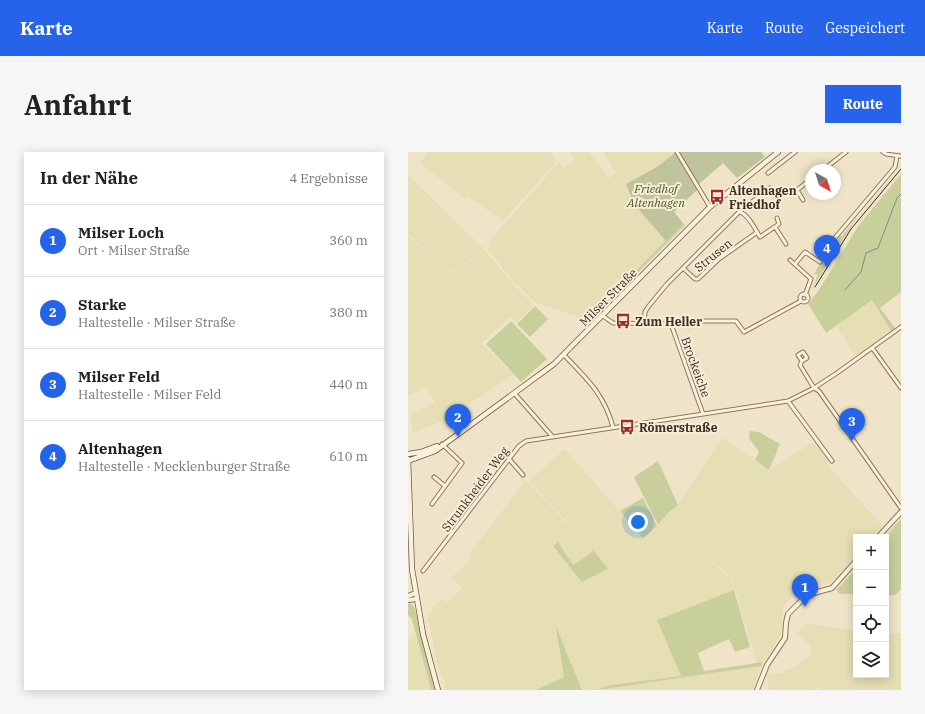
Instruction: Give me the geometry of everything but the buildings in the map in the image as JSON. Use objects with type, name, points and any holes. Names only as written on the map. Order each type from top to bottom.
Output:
[{"type":"main road","name":"Milser Straße","points":[[408,461],[430,453],[539,377],[564,355],[710,208],[778,152]]},
{"type":"main road","name":"Milser Straße","points":[[408,454],[421,452],[442,444]]},
{"type":"main road","points":[[408,461],[412,564],[417,599],[438,689]]},
{"type":"street","points":[[677,152],[710,208]]},
{"type":"street","points":[[768,173],[795,152]]},
{"type":"street","points":[[831,164],[846,152]]},
{"type":"street","points":[[835,243],[834,239],[895,166],[899,156],[886,154],[883,152]]},
{"type":"street","points":[[803,200],[797,190],[805,184]]},
{"type":"street","name":"Strusen","points":[[644,324],[645,312],[648,307],[683,268],[740,212],[770,188]]},
{"type":"street","points":[[760,196],[770,208]]},
{"type":"street","points":[[740,212],[744,214],[756,233]]},
{"type":"street","points":[[777,218],[778,224],[774,227],[786,244]]},
{"type":"street","name":"Strusen","points":[[683,268],[698,280],[717,260],[756,233],[760,237],[774,227]]},
{"type":"street","points":[[795,264],[805,252],[820,262]]},
{"type":"street","points":[[790,260],[811,278],[805,294],[801,296],[801,301]]},
{"type":"street","points":[[671,324],[683,322],[736,321],[739,322],[742,330],[746,331],[801,301],[804,302],[807,300],[805,294]]},
{"type":"street","name":"Brockeiche","points":[[603,316],[613,323],[671,324],[703,414]]},
{"type":"street","points":[[515,394],[552,436],[788,401],[814,388],[873,349],[901,327]]},
{"type":"street","points":[[873,349],[901,388]]},
{"type":"street","points":[[564,355],[599,393],[606,406],[613,427]]},
{"type":"street","points":[[802,361],[800,365],[814,388],[819,391],[901,508]]},
{"type":"street","points":[[788,401],[832,461]]},
{"type":"street","name":"Strunkheider Weg","points":[[423,571],[509,460],[526,441],[552,436]]},
{"type":"street","points":[[432,504],[462,463],[442,444]]},
{"type":"street","points":[[509,460],[523,475]]},
{"type":"street","points":[[434,477],[445,486]]},
{"type":"street","points":[[881,534],[901,512]]},
{"type":"street","points":[[757,690],[767,665],[785,638],[788,614],[807,595],[817,591],[830,589],[853,564]]},
{"type":"street","points":[[408,596],[416,593]]},
{"type":"street","points":[[408,600],[417,599]]},
{"type":"shaded area","points":[[428,152],[551,152],[556,162],[503,221],[468,196],[465,199],[420,163]]},
{"type":"shaded area","points":[[570,152],[589,152],[609,178],[616,172],[603,152],[675,152],[657,167],[626,184],[634,204],[666,241],[588,320],[536,303],[513,281],[488,250],[491,239],[559,162],[564,168],[575,159]]},
{"type":"shaded area","points":[[408,175],[483,248],[460,269],[453,271],[448,269],[408,234]]},
{"type":"shaded area","points":[[408,236],[452,272],[460,270],[484,249],[533,306],[516,322],[511,317],[482,343],[513,375],[448,418],[413,433],[410,415],[435,403],[426,387],[408,396]]},
{"type":"shaded area","points":[[872,300],[892,332],[857,358],[836,326]]},
{"type":"shaded area","points":[[722,438],[769,470],[815,441],[829,460],[828,466],[883,526],[875,534],[853,534],[853,558],[831,583],[810,584],[795,593],[783,607],[781,636],[763,662],[757,663],[731,576],[665,525],[730,577],[734,590],[657,620],[681,676],[607,686],[597,690],[582,690],[555,623],[564,677],[536,690],[447,690],[437,663],[428,618],[435,605],[442,599],[446,603],[462,589],[452,577],[472,558],[469,554],[526,480],[567,524],[568,523],[529,481],[565,449],[643,538],[661,522],[668,513],[676,508]],"holes":[[[558,542],[573,565],[591,553],[582,582]]]},
{"type":"shaded area","points":[[806,623],[853,631],[853,678],[889,678],[889,633],[901,633],[901,690],[820,690],[820,687],[814,690],[769,690],[767,674],[780,673],[797,665],[810,655],[811,646],[797,634]]},
{"type":"shaded area","points":[[415,633],[431,690],[408,690],[408,641]]},
{"type":"shaded area","points":[[761,666],[752,690],[601,690],[607,688]]},
{"type":"green space","name":"Friedhof Altenhagen","points":[[676,152],[697,190],[674,212],[683,223],[666,241],[634,204],[626,184],[657,167]]},
{"type":"green space","name":"Friedhof Altenhagen","points":[[679,152],[761,152],[765,157],[737,178],[723,163],[698,185]]},
{"type":"green space","points":[[901,174],[901,292],[880,308],[896,329],[892,332],[872,300],[826,333],[808,304],[819,290],[859,225]]},
{"type":"green space","points":[[856,219],[813,287],[818,275],[814,274],[830,245],[834,248],[840,243],[837,237],[839,235],[842,236]]},
{"type":"green space","points":[[683,223],[685,225],[591,320],[588,320]]},
{"type":"green space","points":[[535,306],[548,319],[530,337],[517,324]]},
{"type":"green space","points":[[511,321],[547,359],[521,382],[486,344]]},
{"type":"green space","points":[[750,431],[759,432],[780,444],[769,470],[755,460],[759,452],[749,438]]},
{"type":"green space","points":[[658,461],[678,505],[668,513],[658,525],[634,477]]},
{"type":"green space","points":[[643,498],[657,526],[643,538],[620,511]]},
{"type":"green space","points":[[901,519],[901,589],[895,595],[889,595],[889,534],[888,534]]},
{"type":"green space","points":[[558,542],[573,565],[593,550],[608,569],[582,582],[553,546]]},
{"type":"green space","points":[[853,572],[853,594],[840,594],[836,590]]},
{"type":"green space","points":[[734,590],[750,647],[735,652],[729,639],[698,653],[704,671],[763,662],[761,666],[597,690],[606,686],[681,676],[657,620]]},
{"type":"green space","points":[[411,603],[415,609],[435,690],[431,690],[412,619],[408,615],[408,604]]},
{"type":"green space","points":[[551,614],[582,690],[536,690],[564,677],[556,628]]},
{"type":"waterway","points":[[845,290],[861,272],[866,253],[878,248],[897,198],[901,194]]},
{"type":"tram line","points":[[815,287],[851,229],[901,169]]},
{"type":"place","name":"Altenhagen Friedhof","points":[[717,197]]},
{"type":"place","name":"Altenhagen","points":[[827,268]]},
{"type":"place","name":"Zum Heller","points":[[623,321]]},
{"type":"place","name":"Römerstraße","points":[[627,427]]},
{"type":"place","name":"Starke","points":[[458,437]]},
{"type":"place","name":"Milser Feld","points":[[852,441]]},
{"type":"place","name":"Milser Loch","points":[[805,607]]}]
